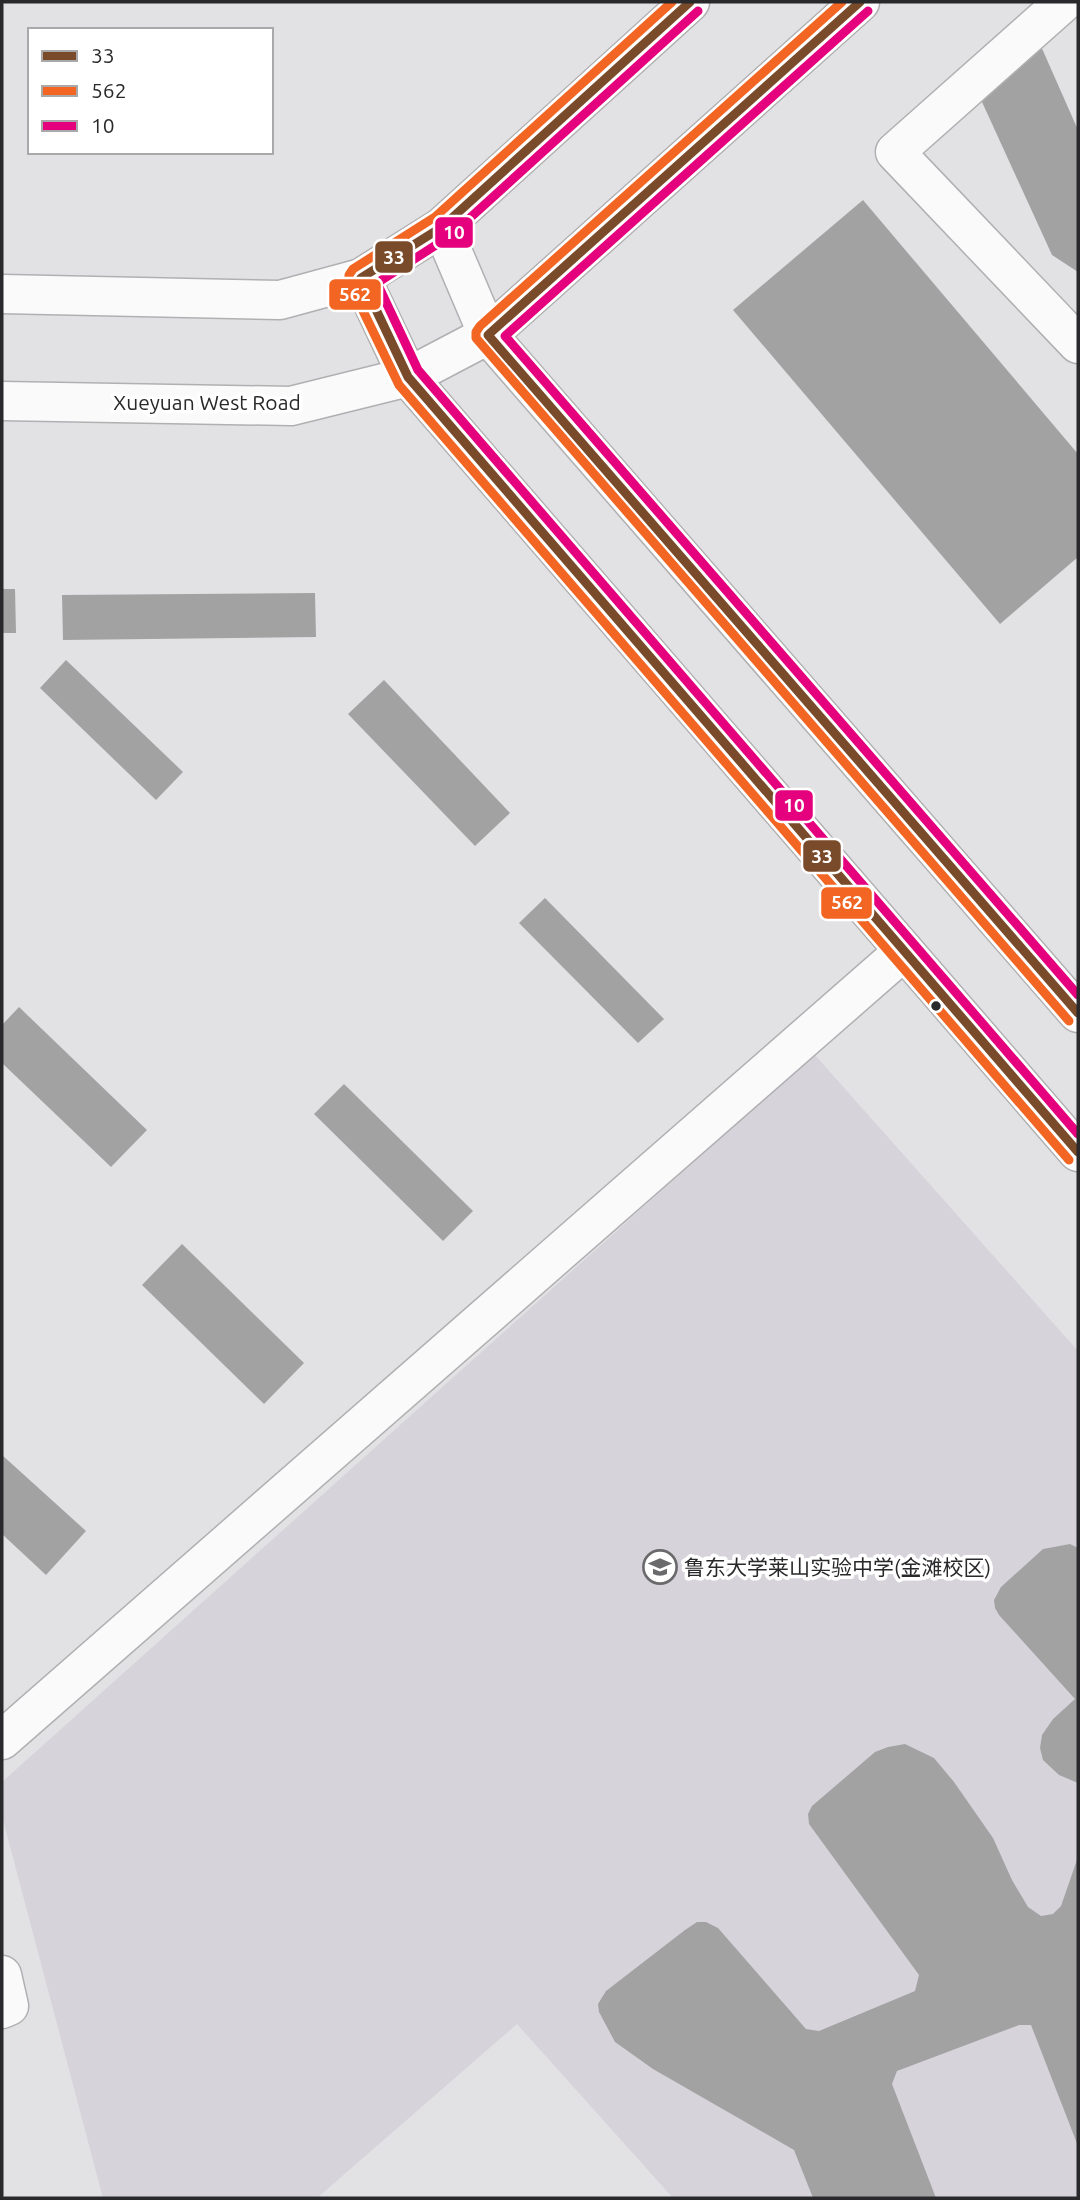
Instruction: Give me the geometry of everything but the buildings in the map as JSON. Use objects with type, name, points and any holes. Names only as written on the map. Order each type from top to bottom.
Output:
[{"type":"street","points":[[2,294],[279,300],[361,278],[442,227],[690,2]]},
{"type":"street","points":[[488,335],[860,2]]},
{"type":"street","points":[[1064,2],[895,152],[1078,344]]},
{"type":"street","points":[[442,227],[488,335],[1078,1013]]},
{"type":"street","points":[[361,278],[408,377],[1078,1152]]},
{"type":"street","name":"Xueyuan West Road","points":[[2,401],[292,406],[408,377],[488,335]]},
{"type":"street","points":[[2,1740],[904,951]]},
{"type":"street","points":[[2,1975],[9,2006],[2,2008]]},
{"type":"shaded area","name":"鲁东大学莱山实验中学(金滩校区)","points":[[814,1054],[1078,1351],[1078,2198],[673,2198],[517,2024],[317,2198],[103,2198],[2,1816],[2,1782]]},
{"type":"transit line","name":"562","points":[[672,2],[435,217],[353,269],[349,282],[399,385],[1069,1160]]},
{"type":"transit line","name":"33","points":[[690,2],[442,227],[361,278],[408,377],[1078,1152]]},
{"type":"transit line","name":"562","points":[[842,2],[480,326],[476,338],[1069,1021]]},
{"type":"transit line","name":"33","points":[[860,2],[488,335],[1078,1013]]},
{"type":"transit line","name":"10","points":[[698,11],[450,236],[377,283],[418,370],[1078,1134]]},
{"type":"transit line","name":"10","points":[[868,11],[505,336],[1078,995]]},
{"type":"place","name":"鲁东大学莱山实验中学(金滩校区)","points":[[660,1567]]}]
